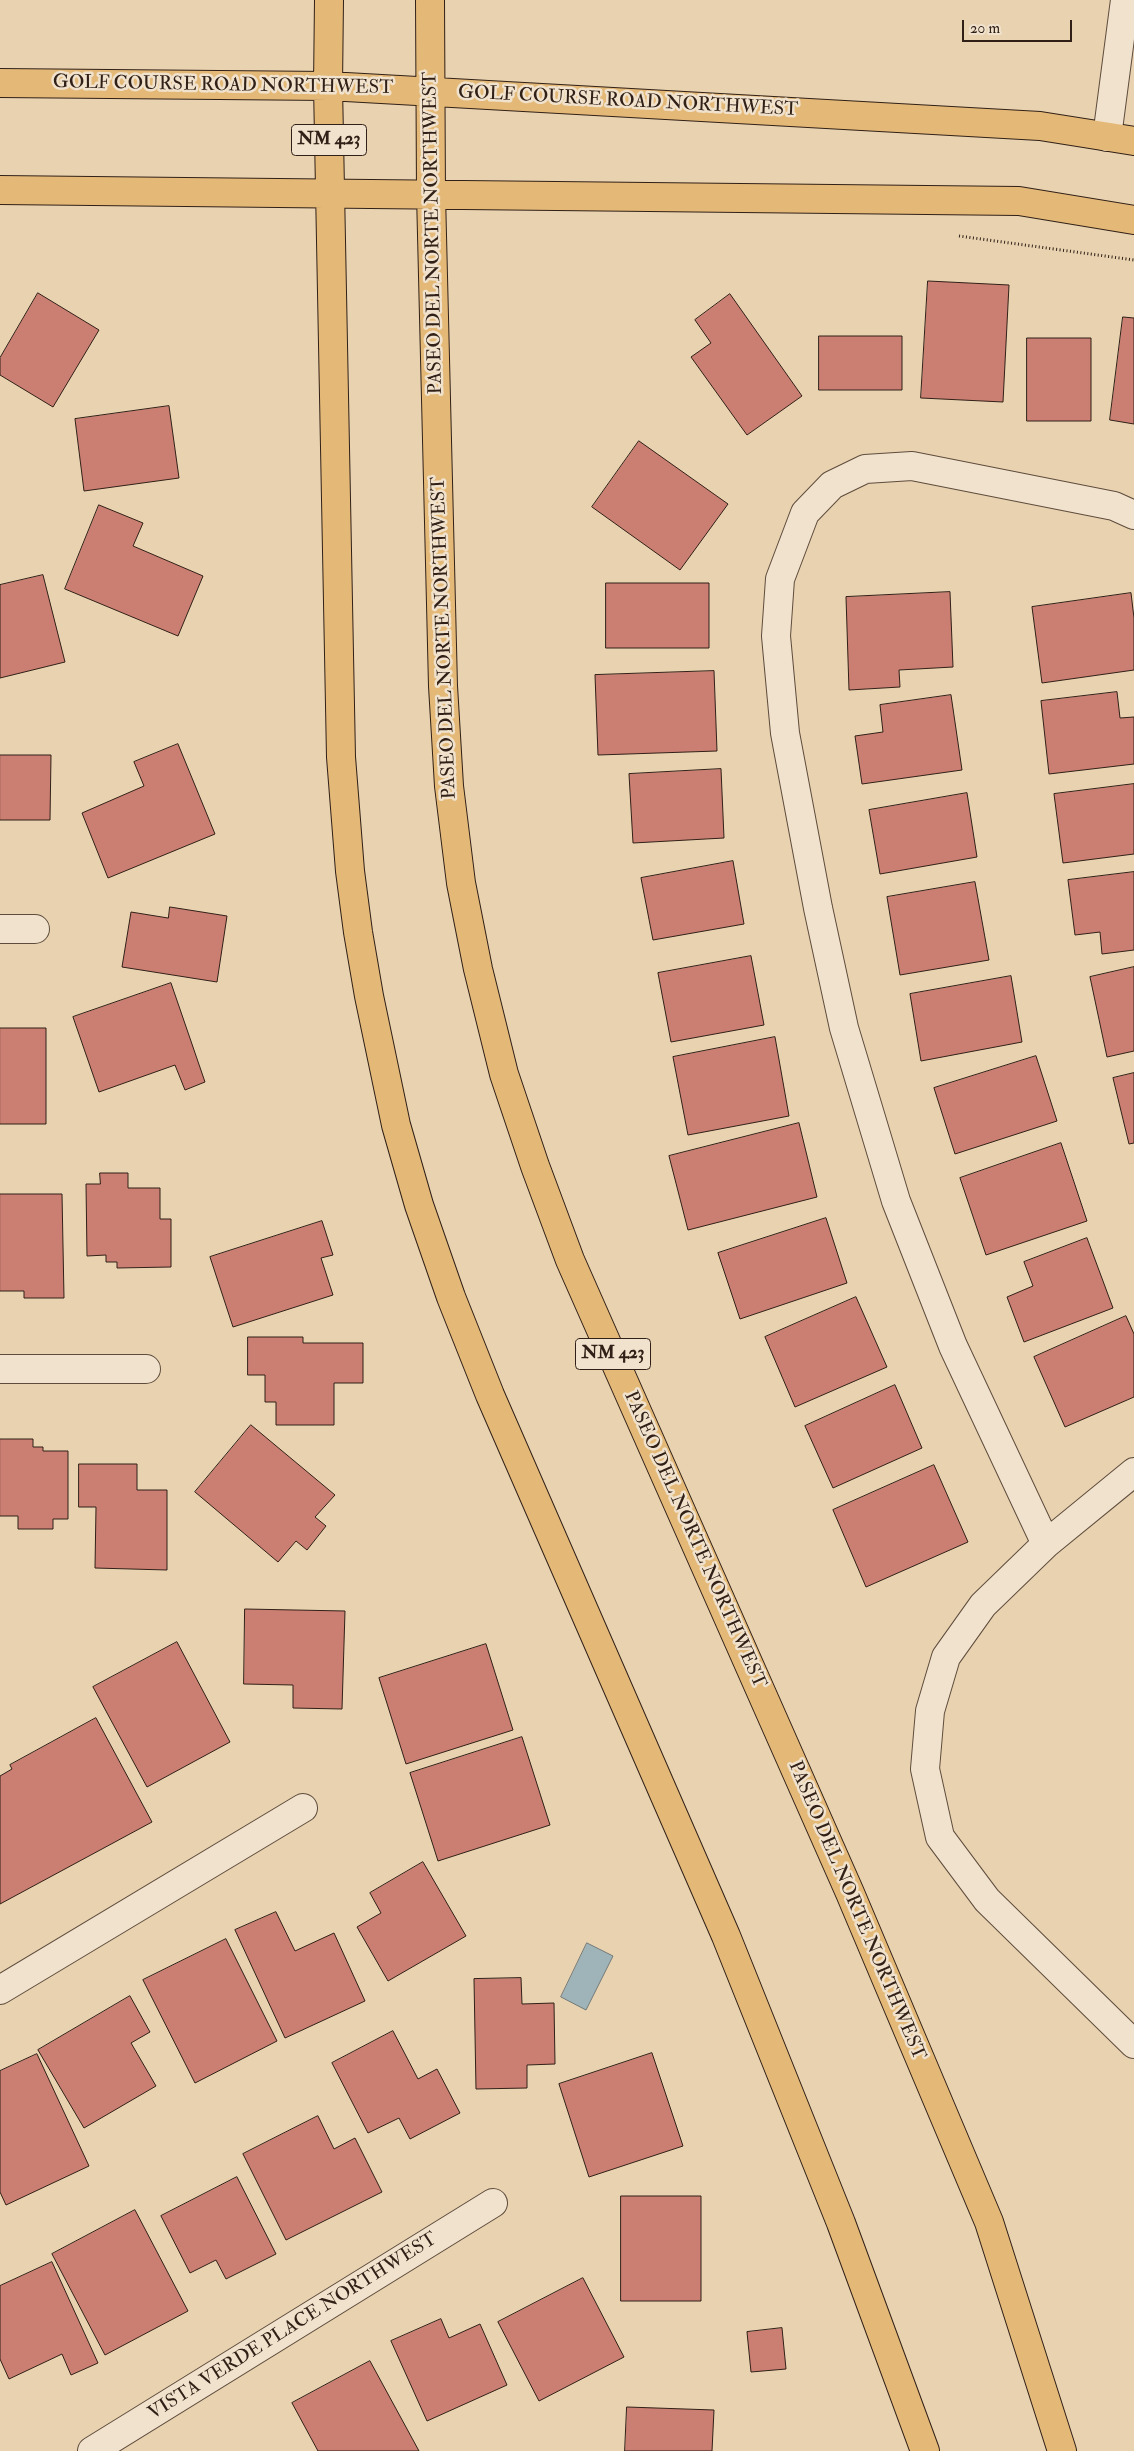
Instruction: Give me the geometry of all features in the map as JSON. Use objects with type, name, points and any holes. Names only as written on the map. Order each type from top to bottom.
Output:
[{"type":"main road","points":[[328,86],[329,0]]},
{"type":"main road","name":"PASEO DEL NORTE NORTHWEST","points":[[430,0],[431,194],[443,686],[449,786],[461,883],[478,969],[504,1074],[570,1260],[850,1893],[989,2222],[1062,2451]]},
{"type":"main road","name":"GOLF COURSE ROAD NORTHWEST","points":[[0,82],[328,86],[431,91],[1040,126],[1134,141]]},
{"type":"main road","name":"NM 423","points":[[328,86],[340,757],[350,871],[358,932],[369,996],[396,1125],[419,1205],[451,1296],[486,1386],[726,1936],[841,2223],[925,2451]]},
{"type":"main road","points":[[0,190],[1019,201],[1134,220]]},
{"type":"street","points":[[1107,137],[1125,0]]},
{"type":"street","points":[[1046,1544],[953,1346],[899,1210],[844,1028],[818,908],[785,733],[776,636],[780,579],[805,513],[832,485],[865,469],[912,466],[1114,506],[1134,514]]},
{"type":"street","points":[[0,929],[35,928]]},
{"type":"street","points":[[0,1369],[146,1369]]},
{"type":"street","points":[[1134,1472],[1046,1544],[982,1605],[946,1657],[930,1711],[925,1769],[940,1837],[988,1900],[1134,2044]]},
{"type":"street","points":[[0,1990],[303,1808]]},
{"type":"street","name":"VISTA VERDE PLACE NORTHWEST","points":[[92,2451],[493,2203]]},
{"type":"water","points":[[587,1943],[613,1956],[586,2010],[561,1997]]},
{"type":"building","points":[[928,281],[1009,285],[1003,402],[921,398]]},
{"type":"building","points":[[38,293],[99,330],[53,407],[0,375],[0,358]]},
{"type":"building","points":[[730,294],[802,396],[747,435],[691,357],[711,343],[695,320]]},
{"type":"building","points":[[1123,317],[1134,318],[1134,424],[1110,420]]},
{"type":"building","points":[[819,336],[902,336],[902,390],[819,390]]},
{"type":"building","points":[[1027,338],[1091,338],[1091,421],[1027,421]]},
{"type":"building","points":[[169,406],[179,478],[84,491],[75,419]]},
{"type":"building","points":[[639,441],[728,504],[680,570],[592,507]]},
{"type":"building","points":[[99,505],[143,523],[133,546],[203,576],[178,636],[65,589]]},
{"type":"building","points":[[43,575],[65,662],[0,678],[0,585]]},
{"type":"building","points":[[606,583],[709,583],[709,648],[606,648]]},
{"type":"building","points":[[950,592],[953,667],[899,670],[900,687],[849,690],[846,597]]},
{"type":"building","points":[[1131,593],[1134,618],[1134,670],[1042,683],[1032,607]]},
{"type":"building","points":[[714,671],[717,751],[598,755],[595,675]]},
{"type":"building","points":[[1117,692],[1120,718],[1134,717],[1134,764],[1049,774],[1041,701]]},
{"type":"building","points":[[951,695],[962,770],[862,784],[855,736],[883,732],[880,705]]},
{"type":"building","points":[[178,744],[215,834],[108,878],[82,813],[144,786],[134,762]]},
{"type":"building","points":[[0,755],[51,755],[50,820],[0,820]]},
{"type":"building","points":[[721,769],[724,838],[633,843],[629,774]]},
{"type":"building","points":[[1134,784],[1134,854],[1063,863],[1054,794]]},
{"type":"building","points":[[967,793],[977,857],[880,874],[869,810]]},
{"type":"building","points":[[733,861],[744,924],[653,940],[641,878]]},
{"type":"building","points":[[1134,872],[1134,950],[1102,954],[1100,932],[1075,935],[1068,880]]},
{"type":"building","points":[[975,882],[989,960],[900,975],[887,897]]},
{"type":"building","points":[[170,907],[227,916],[217,982],[122,967],[131,912],[168,918]]},
{"type":"building","points":[[751,956],[764,1025],[671,1042],[658,973]]},
{"type":"building","points":[[1134,967],[1134,1051],[1107,1057],[1090,977]]},
{"type":"building","points":[[1011,976],[1022,1042],[921,1061],[910,994]]},
{"type":"building","points":[[171,983],[205,1082],[185,1090],[175,1065],[99,1092],[73,1017]]},
{"type":"building","points":[[0,1028],[46,1028],[46,1124],[0,1124]]},
{"type":"building","points":[[775,1037],[789,1116],[688,1135],[673,1057]]},
{"type":"building","points":[[1036,1056],[1057,1121],[955,1154],[934,1088]]},
{"type":"building","points":[[1134,1073],[1134,1143],[1129,1144],[1113,1078]]},
{"type":"building","points":[[799,1123],[817,1197],[688,1230],[669,1156]]},
{"type":"building","points":[[1061,1143],[1087,1221],[986,1255],[960,1178]]},
{"type":"building","points":[[100,1173],[128,1173],[128,1188],[160,1188],[160,1219],[171,1219],[171,1267],[117,1268],[117,1262],[106,1262],[106,1255],[87,1256],[86,1184],[100,1184]]},
{"type":"building","points":[[0,1194],[62,1194],[64,1298],[24,1298],[24,1291],[0,1291]]},
{"type":"building","points":[[826,1218],[847,1283],[740,1319],[718,1253]]},
{"type":"building","points":[[322,1221],[333,1255],[321,1258],[333,1295],[233,1327],[210,1257]]},
{"type":"building","points":[[1087,1238],[1113,1308],[1024,1342],[1007,1297],[1033,1286],[1024,1262]]},
{"type":"building","points":[[856,1297],[887,1367],[795,1407],[765,1337]]},
{"type":"building","points":[[1126,1316],[1134,1334],[1134,1397],[1065,1427],[1034,1357]]},
{"type":"building","points":[[248,1337],[303,1337],[303,1343],[363,1343],[363,1383],[334,1383],[334,1425],[276,1425],[276,1402],[265,1402],[265,1375],[248,1375]]},
{"type":"building","points":[[895,1385],[922,1448],[833,1488],[805,1426]]},
{"type":"building","points":[[251,1425],[335,1495],[315,1517],[326,1526],[307,1550],[296,1541],[278,1562],[195,1492]]},
{"type":"building","points":[[0,1439],[33,1439],[33,1447],[43,1447],[43,1451],[68,1451],[68,1519],[53,1519],[53,1529],[18,1529],[18,1516],[0,1516]]},
{"type":"building","points":[[79,1464],[137,1464],[137,1490],[167,1490],[167,1570],[95,1568],[96,1507],[79,1507]]},
{"type":"building","points":[[934,1465],[968,1542],[866,1587],[833,1510]]},
{"type":"building","points":[[245,1609],[345,1611],[342,1709],[293,1708],[293,1685],[244,1684]]},
{"type":"building","points":[[177,1642],[230,1742],[147,1787],[93,1687]]},
{"type":"building","points":[[486,1644],[513,1730],[406,1764],[379,1678]]},
{"type":"building","points":[[96,1718],[152,1822],[0,1904],[0,1776],[12,1769],[10,1765]]},
{"type":"building","points":[[522,1737],[550,1825],[438,1861],[410,1773]]},
{"type":"building","points":[[423,1862],[466,1936],[388,1981],[357,1927],[381,1913],[370,1893]]},
{"type":"building","points":[[276,1912],[295,1951],[334,1933],[365,2001],[285,2038],[235,1930]]},
{"type":"building","points":[[226,1939],[277,2041],[195,2083],[143,1980]]},
{"type":"building","points":[[521,1978],[522,2004],[554,2003],[555,2064],[527,2065],[527,2088],[476,2089],[474,1979]]},
{"type":"building","points":[[130,1996],[150,2032],[131,2043],[156,2086],[84,2128],[38,2050]]},
{"type":"building","points":[[393,2031],[418,2079],[437,2069],[460,2113],[410,2139],[399,2118],[368,2133],[332,2063]]},
{"type":"building","points":[[652,2053],[683,2146],[589,2177],[559,2084]]},
{"type":"building","points":[[37,2054],[89,2166],[6,2205],[0,2192],[0,2071]]},
{"type":"building","points":[[318,2116],[334,2149],[355,2138],[382,2192],[286,2240],[243,2154]]},
{"type":"building","points":[[237,2177],[276,2254],[226,2279],[216,2260],[190,2273],[161,2216]]},
{"type":"building","points":[[621,2196],[701,2196],[701,2301],[621,2301]]},
{"type":"building","points":[[135,2210],[188,2311],[105,2355],[52,2254]]},
{"type":"building","points":[[52,2262],[98,2363],[71,2375],[62,2354],[9,2379],[0,2359],[0,2286]]},
{"type":"building","points":[[583,2278],[624,2357],[539,2401],[498,2322]]},
{"type":"building","points":[[441,2319],[449,2338],[480,2324],[507,2385],[427,2421],[391,2341]]},
{"type":"building","points":[[782,2328],[786,2369],[751,2372],[747,2332]]},
{"type":"building","points":[[370,2361],[419,2451],[318,2451],[292,2403]]},
{"type":"building","points":[[627,2407],[714,2410],[712,2451],[625,2451]]}]
